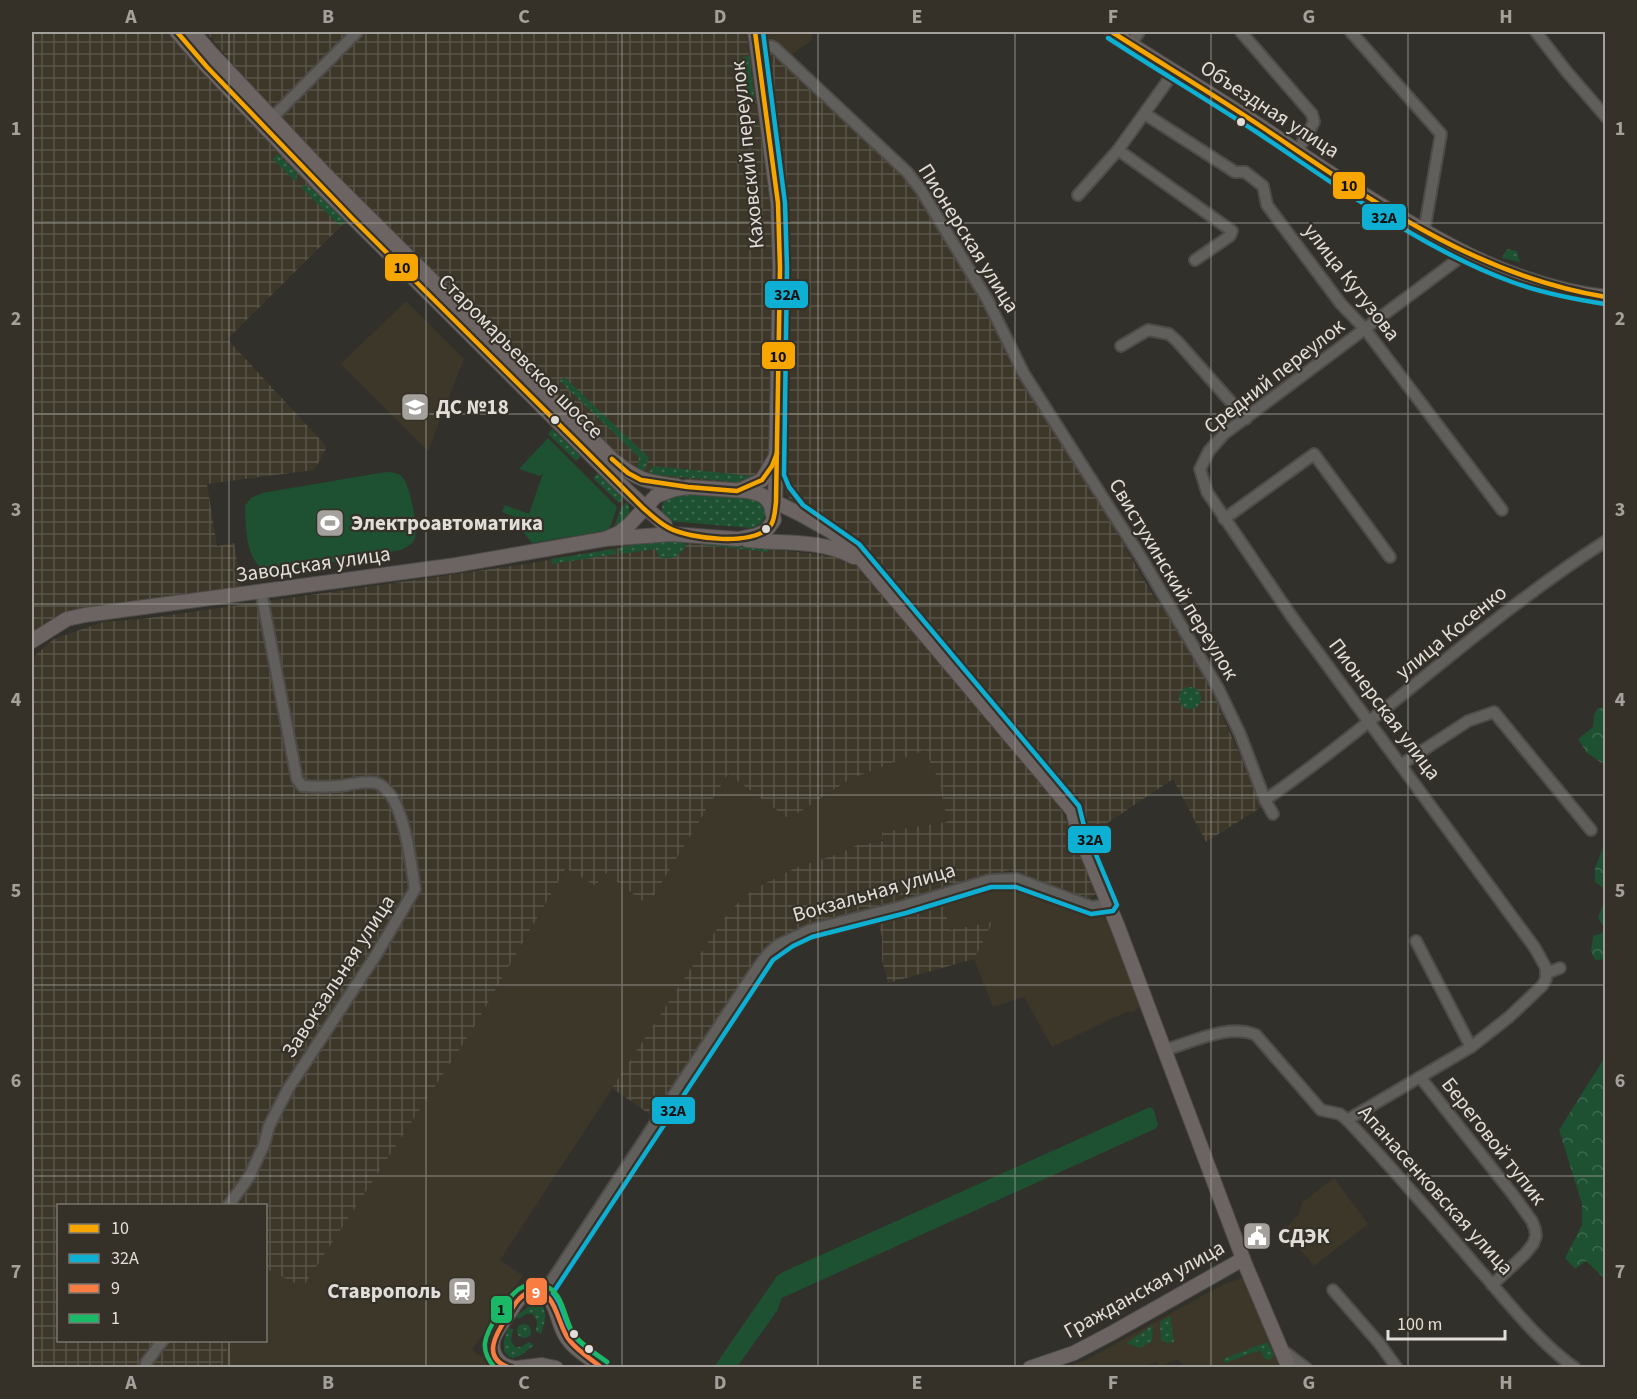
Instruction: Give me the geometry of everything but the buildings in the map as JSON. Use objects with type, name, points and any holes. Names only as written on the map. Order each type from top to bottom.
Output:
[{"type":"main road","name":"Старомарьевское шоссе","points":[[177,32],[207,67],[317,182],[643,508],[673,531],[693,535]]},
{"type":"main road","name":"Старомарьевское шоссе","points":[[193,32],[324,173],[613,460],[628,473],[641,480],[688,488]]},
{"type":"main road","name":"Каховский переулок","points":[[738,539],[766,531],[774,520],[771,500],[776,476],[777,453],[780,268],[778,203],[754,32]]},
{"type":"main road","name":"Объездная улица","points":[[1112,32],[1424,232],[1492,267],[1544,285],[1605,297]]},
{"type":"main road","points":[[737,490],[762,480],[772,466],[777,453]]},
{"type":"main road","points":[[776,476],[787,501],[800,514]]},
{"type":"main road","points":[[605,539],[619,533],[629,525],[656,496],[668,491],[688,488],[748,491],[800,514],[843,540],[866,565],[1073,811],[1077,828],[1110,904],[1243,1259],[1289,1368]]},
{"type":"main road","points":[[665,525],[660,519],[658,507],[659,501],[668,491]]},
{"type":"main road","points":[[629,525],[635,510],[630,494]]},
{"type":"main road","points":[[605,539],[672,534],[824,545],[844,551],[866,565]]},
{"type":"main road","name":"Заводская улица","points":[[32,641],[67,619],[76,617],[456,565],[605,539]]},
{"type":"main road","name":"Гражданская улица","points":[[1030,1368],[1074,1353],[1113,1334],[1243,1259]]},
{"type":"main road","points":[[556,1368],[542,1365],[511,1366],[492,1351],[494,1335],[523,1296],[530,1292],[543,1294],[554,1305],[557,1319],[567,1340],[603,1368]]},
{"type":"street","points":[[272,118],[357,32]]},
{"type":"street","points":[[1131,44],[1139,32]]},
{"type":"street","points":[[1241,32],[1312,114],[1314,122],[1297,152]]},
{"type":"street","points":[[1351,32],[1441,134],[1424,232]]},
{"type":"street","points":[[1536,32],[1605,117]]},
{"type":"street","name":"Пионерская улица","points":[[756,47],[775,48],[907,172],[921,190],[987,299],[1024,374]]},
{"type":"street","points":[[1078,195],[1118,150],[1174,72]]},
{"type":"street","name":"улица Кутузова","points":[[1145,114],[1235,172],[1245,172],[1263,186],[1267,205],[1341,304],[1365,329],[1502,510]]},
{"type":"street","points":[[1118,150],[1232,231],[1230,236],[1195,260]]},
{"type":"street","name":"Средний переулок","points":[[1200,469],[1209,451],[1224,434],[1465,254]]},
{"type":"street","points":[[1120,346],[1148,330],[1169,334],[1178,341],[1246,419]]},
{"type":"street","name":"Свистухинский переулок","points":[[1024,374],[1142,559],[1218,688],[1273,814]]},
{"type":"street","points":[[1224,519],[1314,454],[1390,557]]},
{"type":"street","name":"Пионерская улица","points":[[1200,469],[1207,492],[1224,519],[1292,617],[1535,948],[1547,970]]},
{"type":"street","name":"улица Косенко","points":[[1265,800],[1370,722],[1550,578],[1605,541]]},
{"type":"street","name":"Завокзальная улица","points":[[229,1204],[249,1177],[264,1145],[269,1126],[288,1089],[376,955],[415,889],[404,828],[394,798],[386,789],[376,783],[302,786],[297,779],[261,592]]},
{"type":"street","points":[[1402,764],[1468,721],[1494,712],[1590,830]]},
{"type":"street","name":"Вокзальная улица","points":[[543,1294],[754,974],[767,955],[778,945],[810,930],[990,880],[1017,879],[1092,907],[1110,904]]},
{"type":"street","points":[[1416,941],[1471,1047]]},
{"type":"street","points":[[1347,1120],[1471,1047],[1509,1017],[1542,986],[1547,970],[1560,968]]},
{"type":"street","name":"Апанасенковская улица","points":[[1164,1050],[1223,1033],[1249,1032],[1256,1035],[1321,1110],[1340,1114],[1347,1120],[1388,1163],[1492,1285],[1561,1358],[1575,1368]]},
{"type":"street","name":"Береговой тупик","points":[[1420,1077],[1514,1196],[1535,1229],[1536,1236],[1533,1244],[1492,1285]]},
{"type":"street","points":[[1333,1290],[1379,1343],[1397,1368]]},
{"type":"street","points":[[146,1363],[162,1342]]},
{"type":"street","points":[[1281,1349],[1306,1368]]},
{"type":"shaded area","points":[[32,32],[169,32],[200,68],[348,219],[227,339],[327,447],[314,470],[207,484],[217,546],[234,543],[242,591],[85,610],[32,634]]},
{"type":"shaded area","points":[[206,32],[746,32],[769,190],[775,277],[773,453],[760,477],[745,484],[687,483],[633,471],[380,224],[273,112]]},
{"type":"shaded area","points":[[758,32],[813,32],[811,41],[788,57],[760,45]]},
{"type":"shaded area","points":[[770,52],[775,53],[908,182],[984,304],[1027,390],[1086,479],[1151,592],[1179,632],[1218,697],[1217,702],[1221,713],[1263,806],[1206,842],[1173,779],[1091,834],[1073,801],[868,559],[788,497],[781,477],[785,275],[764,57]]},
{"type":"shaded area","name":"ДС №18","points":[[406,301],[464,359],[428,451],[341,364]]},
{"type":"shaded area","points":[[672,538],[841,557],[857,565],[1052,790],[1099,891],[1088,901],[1010,870],[795,932],[782,938],[655,1118],[612,1088],[722,921],[737,904],[754,889],[797,867],[838,854],[857,845],[883,841],[882,832],[947,822],[940,784],[925,750],[850,779],[789,819],[728,774],[648,905],[604,872],[596,886],[566,868],[474,1027],[303,1287],[267,1269],[267,1204],[57,1204],[57,1342],[230,1342],[222,1367],[32,1367],[32,658],[54,639],[103,622],[142,619],[526,564]]},
{"type":"shaded area","points":[[925,749],[940,784],[947,822],[883,832],[884,840],[857,845],[838,854],[797,867],[754,889],[722,921],[500,1260],[523,1276],[472,1350],[493,1364],[491,1367],[222,1368],[230,1342],[267,1342],[267,1269],[303,1287],[474,1027],[567,867],[596,885],[604,872],[648,905],[728,774],[789,819],[850,779]]},
{"type":"shaded area","points":[[1017,882],[1102,916],[1112,924],[1141,1005],[1133,1012],[1128,1011],[1052,1047],[1024,997],[993,1007],[974,959],[993,923],[950,930],[943,901]]},
{"type":"shaded area","points":[[944,906],[950,930],[993,922],[974,959],[888,983],[882,960],[882,937],[879,924]]},
{"type":"shaded area","points":[[1334,1178],[1368,1224],[1314,1266],[1284,1229],[1298,1216],[1302,1203]]},
{"type":"shaded area","points":[[1245,1279],[1283,1367],[1185,1367],[1177,1359],[1160,1367],[1156,1361],[1144,1367],[1061,1368],[1086,1360],[1224,1284]]},
{"type":"green space","points":[[745,56],[749,56],[755,103],[750,104],[745,99],[740,61]]},
{"type":"green space","points":[[277,154],[297,173],[296,182],[273,159]]},
{"type":"green space","points":[[304,185],[311,188],[345,221],[340,226],[301,187]]},
{"type":"green space","points":[[1507,249],[1517,251],[1520,262],[1502,258]]},
{"type":"green space","points":[[564,377],[649,458],[644,471],[638,469],[639,457],[560,381]]},
{"type":"green space","points":[[552,429],[581,456],[576,461],[548,434]]},
{"type":"green space","points":[[548,438],[617,507],[609,530],[532,543],[523,532],[520,519],[502,512],[505,505],[529,514],[543,473],[540,476],[519,469]]},
{"type":"green space","points":[[653,466],[753,476],[736,482],[648,474]]},
{"type":"green space","name":"Электроавтоматика","points":[[386,472],[400,475],[410,494],[416,532],[410,545],[401,550],[270,573],[256,562],[248,544],[246,524],[245,506],[251,498],[262,493]]},
{"type":"green space","points":[[598,473],[624,498],[619,503],[593,478]]},
{"type":"green space","points":[[784,479],[789,480],[790,487],[797,497],[822,512],[827,518],[826,521],[794,500],[789,494]]},
{"type":"green space","points":[[677,494],[753,499],[759,502],[765,510],[764,519],[751,528],[669,521],[662,513],[662,505],[667,498]]},
{"type":"green space","points":[[627,502],[630,517],[613,530],[621,508]]},
{"type":"green space","points":[[663,539],[684,541],[686,546],[678,555],[671,558],[659,557],[656,549],[621,554],[618,548]]},
{"type":"green space","points":[[703,541],[769,549],[768,552],[703,545]]},
{"type":"green space","points":[[615,549],[616,554],[552,564],[551,559]]},
{"type":"green space","points":[[1186,687],[1194,687],[1201,694],[1201,702],[1194,709],[1186,709],[1179,702],[1179,694]]},
{"type":"green space","points":[[1598,708],[1603,708],[1605,714],[1605,765],[1587,753],[1578,739],[1593,727],[1594,715]]},
{"type":"green space","points":[[1605,842],[1606,889],[1595,882],[1595,868]]},
{"type":"green space","points":[[1605,899],[1605,959],[1595,960],[1591,951],[1593,936],[1602,933],[1604,927],[1598,918]]},
{"type":"green space","points":[[1605,1057],[1605,1283],[1604,1278],[1586,1261],[1575,1269],[1565,1258],[1582,1225],[1582,1204],[1559,1130]]},
{"type":"green space","points":[[1150,1107],[1154,1110],[1158,1125],[1155,1129],[782,1298],[777,1311],[737,1367],[714,1367],[777,1276],[783,1272]]},
{"type":"green space","points":[[534,1303],[542,1305],[545,1312],[541,1334],[536,1331],[537,1321],[533,1314],[526,1314],[519,1319],[515,1316]]},
{"type":"green space","points":[[1170,1316],[1174,1342],[1167,1343],[1161,1340],[1160,1322]]},
{"type":"green space","points":[[521,1324],[527,1324],[531,1331],[527,1338],[521,1338],[517,1334],[517,1328]]},
{"type":"green space","points":[[1153,1325],[1152,1341],[1140,1348],[1126,1343]]},
{"type":"green space","points":[[508,1327],[513,1330],[511,1341],[515,1347],[521,1347],[529,1342],[534,1345],[520,1356],[509,1357],[504,1351],[504,1340]]},
{"type":"green space","points":[[1267,1342],[1274,1355],[1270,1360],[1265,1359],[1260,1350],[1225,1363],[1223,1359]]},
{"type":"transit line","name":"10","points":[[177,32],[207,67],[352,218],[643,508],[662,524],[679,532],[722,539],[737,539],[763,532],[772,523],[776,502],[780,268],[778,203],[755,32]]},
{"type":"transit line","name":"32A","points":[[607,1362],[586,1347],[572,1333],[553,1293],[773,960],[793,946],[812,937],[906,913],[991,887],[1016,887],[1091,914],[1113,911],[1117,905],[1084,826],[1079,806],[859,544],[803,505],[789,487],[784,475],[787,268],[785,203],[763,32]]},
{"type":"transit line","name":"10","points":[[1112,32],[1244,115],[1343,181],[1425,231],[1467,253],[1511,271],[1558,286],[1606,297]]},
{"type":"transit line","name":"32A","points":[[1108,38],[1381,215],[1445,252],[1523,286],[1605,304]]},
{"type":"transit line","name":"10","points":[[612,459],[628,473],[641,480],[737,491],[762,480],[772,466],[777,453]]},
{"type":"transit line","name":"1","points":[[495,1368],[485,1350],[490,1329],[514,1293],[533,1284],[549,1288],[555,1293],[575,1336],[607,1362]]},
{"type":"transit line","name":"9","points":[[511,1368],[501,1364],[496,1358],[493,1345],[514,1305],[530,1292],[546,1295],[570,1341],[602,1368]]},
{"type":"place","name":"ДС №18","points":[[415,407]]},
{"type":"place","name":"Электроавтоматика","points":[[330,523]]},
{"type":"place","name":"СДЭК","points":[[1257,1236]]},
{"type":"place","name":"Ставрополь","points":[[462,1291]]}]
